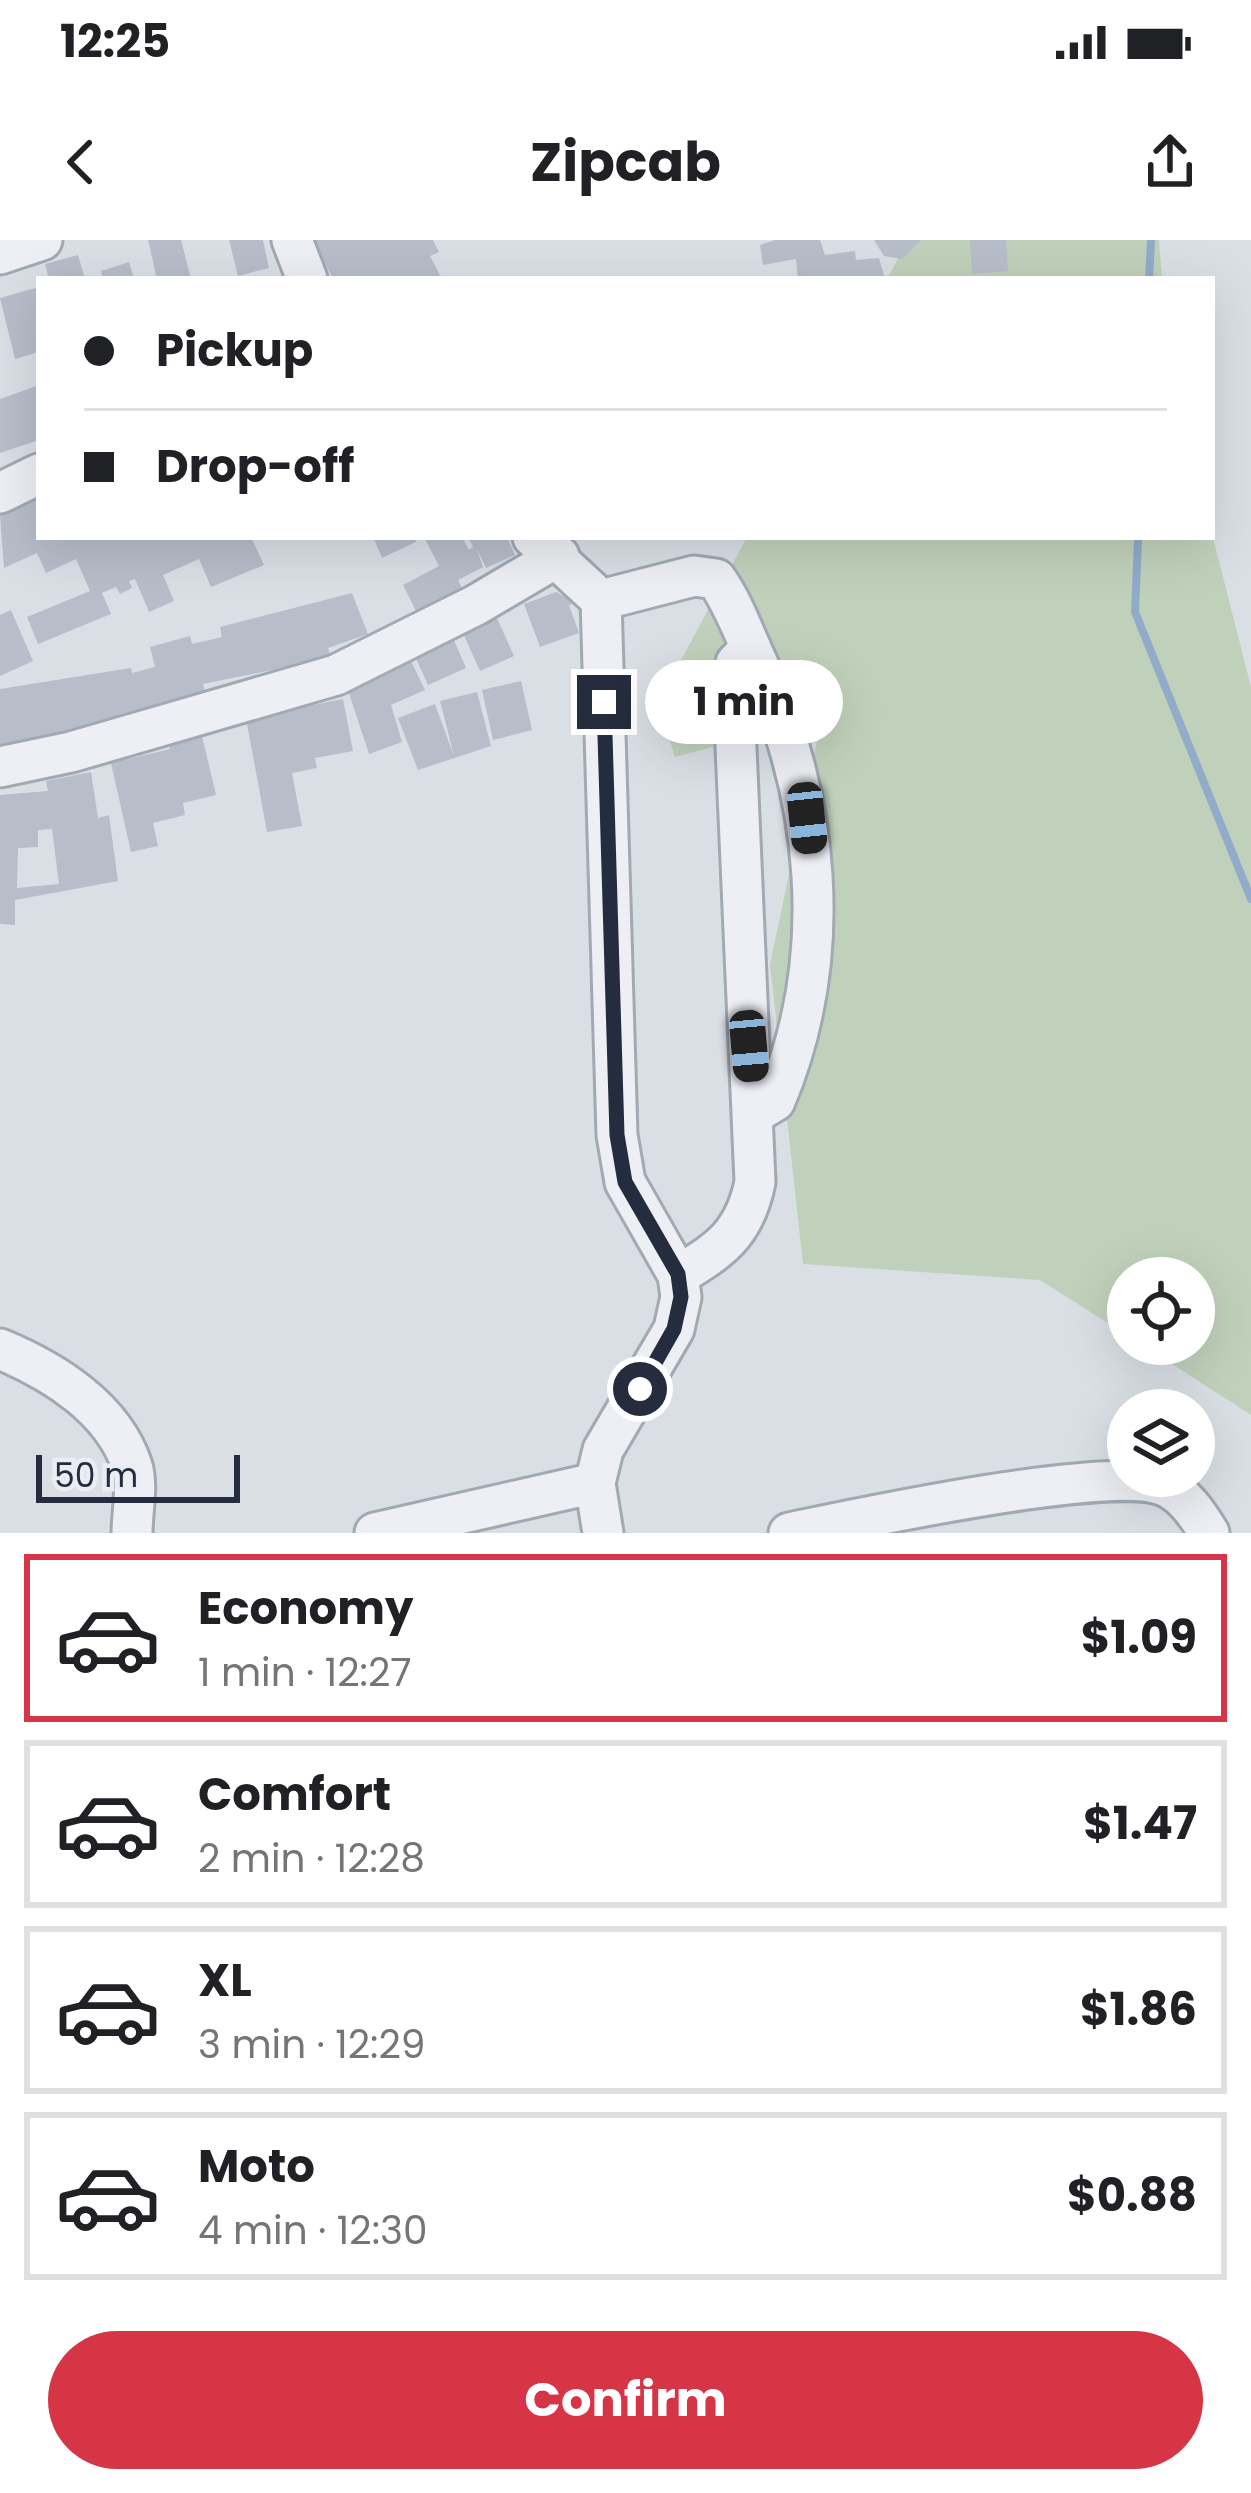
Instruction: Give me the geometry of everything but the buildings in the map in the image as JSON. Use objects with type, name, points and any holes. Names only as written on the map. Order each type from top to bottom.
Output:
[{"type":"street","points":[[0,254],[42,240]]},
{"type":"street","points":[[292,240],[306,276]]},
{"type":"street","points":[[0,493],[36,475]]},
{"type":"street","points":[[0,767],[71,752],[336,675],[476,605],[553,553],[601,600],[617,1135],[625,1182],[638,1212],[678,1274],[674,1329],[604,1450],[596,1483],[602,1533]]},
{"type":"street","points":[[601,600],[708,576],[724,590],[780,710],[801,781],[812,901],[801,1029],[775,1101],[755,1113]]},
{"type":"street","points":[[678,1274],[724,1249],[744,1218],[755,1182],[733,679],[736,664],[751,648]]},
{"type":"street","points":[[0,1349],[30,1361],[93,1403],[134,1467],[132,1533]]},
{"type":"street","points":[[789,1533],[921,1506],[1104,1482],[1164,1485],[1194,1508],[1209,1533]]},
{"type":"street","points":[[375,1533],[596,1483]]},
{"type":"green space","points":[[908,240],[1159,240],[1162,276],[889,276]]},
{"type":"green space","points":[[745,540],[1214,540],[1251,687],[1251,1415],[1174,1365],[1215,1365],[1215,1257],[1107,1257],[1107,1323],[1040,1280],[803,1264],[770,964],[822,718],[675,757],[658,703]]},
{"type":"waterway","points":[[1149,276],[1151,240]]},
{"type":"waterway","points":[[1138,540],[1135,612],[1251,899]]},
{"type":"route","points":[[604,702],[617,1135],[625,1182],[638,1212],[678,1274],[681,1297],[674,1329],[640,1389]]}]
